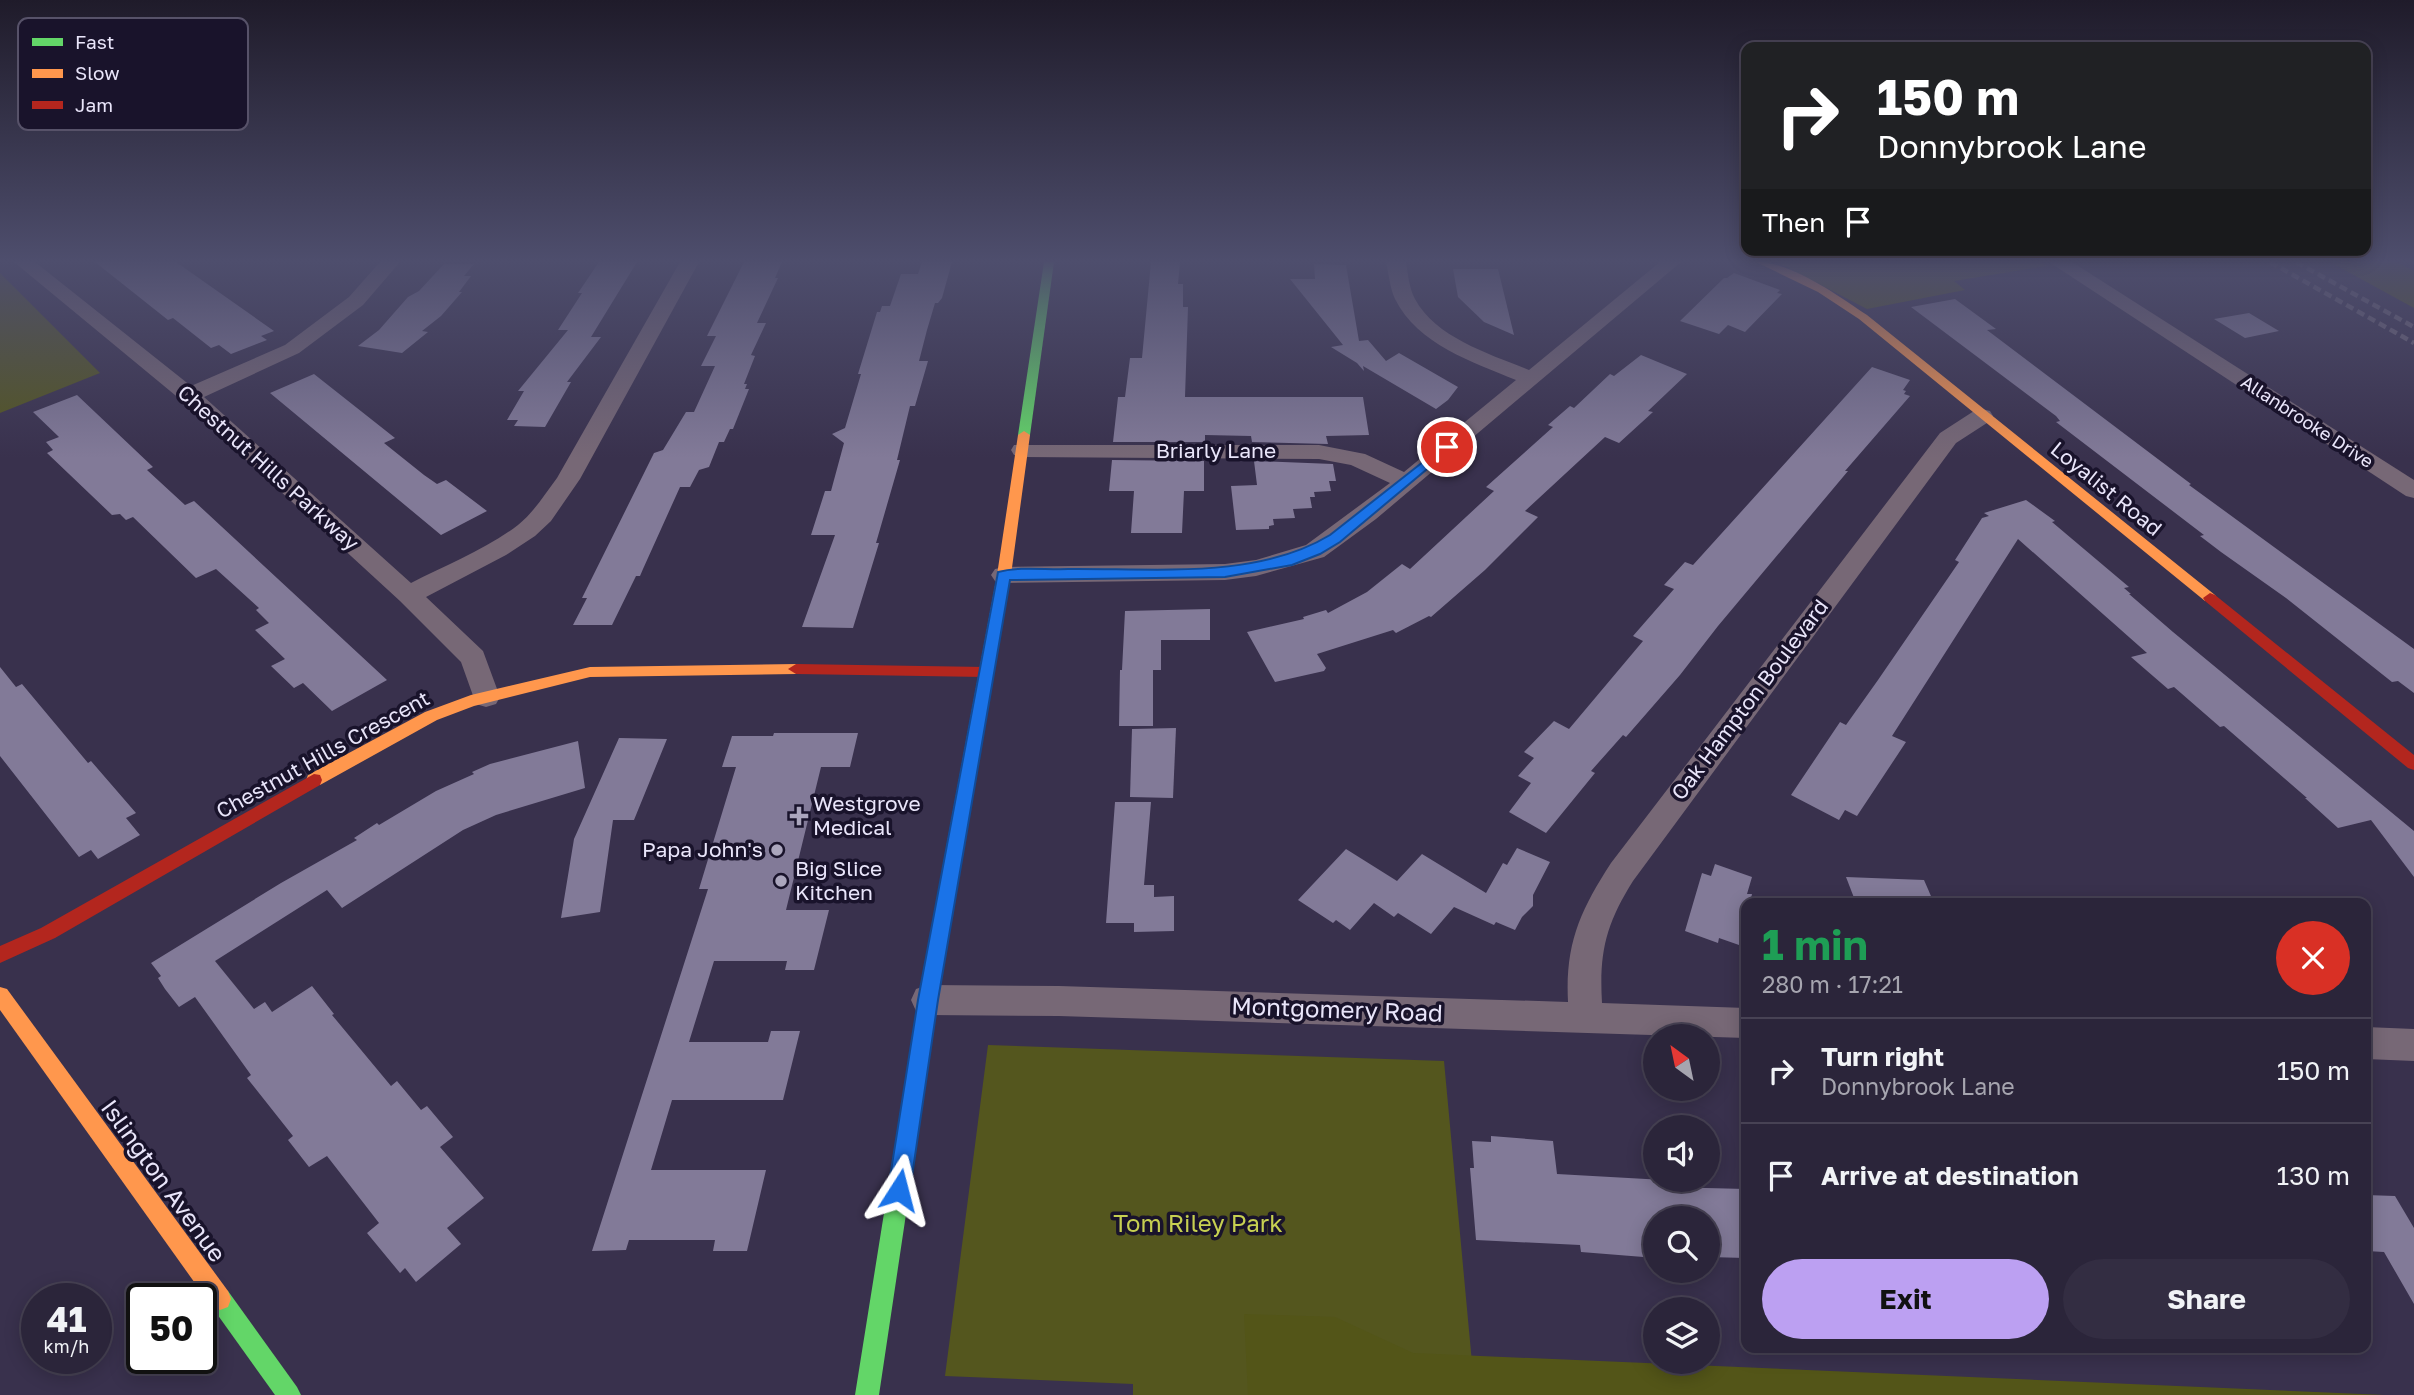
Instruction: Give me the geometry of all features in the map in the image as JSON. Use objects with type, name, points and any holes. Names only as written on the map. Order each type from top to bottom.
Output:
[{"type":"main road","points":[[867,1395],[928,1000],[1004,575],[1040,327]]},
{"type":"main road","name":"Loyalist Road","points":[[1873,327],[2414,764]]},
{"type":"main road","name":"Chestnut Hills Crescent","points":[[0,956],[58,927],[390,737],[431,716],[486,696],[590,672],[733,668],[985,672]]},
{"type":"main road","name":"Islington Avenue","points":[[0,995],[289,1395]]},
{"type":"street","name":"Chestnut Hills Parkway","points":[[104,327],[189,395],[409,596],[473,658],[486,696]]},
{"type":"street","points":[[189,395],[292,349],[321,327]]},
{"type":"street","points":[[409,596],[497,549],[526,531],[542,516],[568,479],[653,327]]},
{"type":"street","points":[[1429,327],[1530,378]]},
{"type":"street","points":[[1004,575],[1225,572],[1287,561],[1315,551],[1335,538],[1592,327]]},
{"type":"street","name":"Allanbrooke Drive","points":[[2159,327],[2414,491]]},
{"type":"street","name":"Oak Hampton Boulevard","points":[[1586,1017],[1583,974],[1586,939],[1594,918],[1622,872],[1948,438],[1982,416]]},
{"type":"street","name":"Briarly Lane","points":[[1022,450],[1318,452],[1357,459],[1405,481]]},
{"type":"street","name":"Montgomery Road","points":[[928,1000],[1048,1001],[1741,1023]]},
{"type":"street","points":[[2371,1043],[2414,1045]]},
{"type":"green space","points":[[0,327],[54,327],[100,373],[0,413]]},
{"type":"green space","name":"Tom Riley Park","points":[[988,1045],[1444,1061],[1475,1395],[1133,1395],[1133,1384],[945,1376]]},
{"type":"shaded area","points":[[1244,1314],[1335,1317],[1413,1353],[1643,1363],[1643,1374],[1720,1374],[1720,1366],[2385,1395],[1248,1395]]},
{"type":"building","points":[[185,327],[268,327],[274,331],[261,336],[267,340],[231,354],[219,345],[211,348]]},
{"type":"building","points":[[382,327],[427,327],[422,331],[428,332],[402,353],[358,346]]},
{"type":"building","points":[[560,327],[597,327],[591,337],[601,337],[567,382],[571,382],[545,427],[514,426],[518,420],[507,420],[524,391],[518,391],[568,330],[558,330]]},
{"type":"building","points":[[711,327],[764,327],[751,355],[755,356],[744,384],[747,384],[745,389],[749,389],[733,429],[730,429],[724,442],[719,442],[709,467],[699,470],[690,487],[680,487],[640,576],[636,576],[612,625],[573,625],[587,598],[582,598],[654,453],[663,450],[686,412],[694,412],[715,366],[701,366],[716,336],[707,336]]},
{"type":"building","points":[[872,327],[928,327],[919,361],[928,361],[915,406],[910,406],[897,460],[900,460],[876,543],[879,543],[853,628],[802,627],[835,535],[811,535],[825,491],[831,491],[844,443],[832,434],[845,428],[861,374],[858,374]]},
{"type":"building","points":[[1145,327],[1187,327],[1185,397],[1363,397],[1369,435],[1326,436],[1328,444],[1252,442],[1251,436],[1205,435],[1205,442],[1113,442],[1118,397],[1125,397],[1130,358],[1142,358]]},
{"type":"building","points":[[1329,327],[1357,327],[1359,341],[1368,340],[1386,361],[1399,353],[1458,387],[1448,400],[1436,409],[1363,366],[1364,371],[1357,363],[1331,347],[1343,345]]},
{"type":"building","points":[[1496,327],[1512,327],[1514,335]]},
{"type":"building","points":[[1698,327],[1726,327],[1719,334]]},
{"type":"building","points":[[1733,327],[1750,327],[1745,332]]},
{"type":"building","points":[[1938,327],[1993,327],[1996,329],[1987,330],[2191,484],[2189,485],[2414,649],[2414,693],[2398,681],[2392,682],[2286,598],[2200,536],[2204,535],[2056,422],[2060,421]]},
{"type":"building","points":[[2227,327],[2272,327],[2279,331],[2245,338]]},
{"type":"building","points":[[1641,355],[1687,374],[1648,411],[1653,412],[1619,443],[1605,437],[1525,511],[1538,517],[1485,570],[1431,617],[1396,633],[1393,630],[1317,654],[1326,668],[1324,671],[1275,682],[1247,632],[1304,619],[1303,617],[1326,610],[1328,613],[1367,592],[1402,564],[1410,569],[1494,491],[1486,487],[1553,427],[1548,425],[1570,406],[1574,408],[1610,374],[1614,376]]},
{"type":"building","points":[[1872,367],[1910,380],[1903,390],[1906,391],[1904,394],[1910,396],[1845,471],[1848,471],[1680,675],[1626,737],[1623,735],[1591,771],[1595,773],[1546,833],[1509,812],[1531,783],[1518,776],[1534,758],[1524,752],[1554,721],[1569,729],[1643,641],[1633,636],[1674,589],[1664,585],[1685,562],[1693,565]]},
{"type":"building","points":[[314,374],[395,438],[384,443],[424,475],[437,484],[446,480],[487,511],[441,535],[270,393]]},
{"type":"building","points":[[77,395],[153,467],[147,470],[185,505],[194,501],[387,680],[332,711],[303,683],[294,688],[271,666],[285,659],[255,630],[269,623],[256,610],[259,608],[216,569],[196,578],[133,517],[126,520],[120,514],[112,515],[47,453],[53,450],[46,442],[59,437],[33,412]]},
{"type":"building","points":[[1112,460],[1204,461],[1204,491],[1184,491],[1182,533],[1131,533],[1134,491],[1109,491]]},
{"type":"building","points":[[1254,461],[1333,464],[1336,481],[1329,481],[1331,491],[1314,492],[1315,497],[1310,497],[1312,508],[1293,509],[1295,518],[1273,519],[1274,525],[1269,526],[1269,529],[1236,530],[1231,486],[1257,485]]},
{"type":"building","points":[[2026,500],[2055,521],[2052,522],[2129,587],[2124,588],[2173,632],[2414,831],[2414,877],[2371,820],[2338,828],[2224,726],[2220,727],[2174,687],[2168,689],[2131,657],[2147,653],[2018,539],[1892,736],[1906,742],[1857,816],[1845,810],[1839,820],[1791,795],[1840,722],[1846,725],[1959,562],[1955,560],[1982,518],[1989,516],[1984,513]]},
{"type":"building","points":[[1210,609],[1210,640],[1161,640],[1161,670],[1153,670],[1153,726],[1119,726],[1125,611]]},
{"type":"building","points":[[0,667],[16,687],[22,684],[88,763],[91,761],[136,813],[126,818],[140,835],[98,859],[91,850],[79,857],[0,756]]},
{"type":"building","points":[[1176,728],[1173,798],[1130,797],[1132,729]]},
{"type":"building","points":[[774,733],[858,733],[850,767],[821,767],[786,910],[829,910],[814,970],[785,970],[787,961],[714,961],[689,1042],[768,1042],[771,1031],[800,1031],[783,1100],[672,1100],[651,1170],[766,1170],[747,1251],[713,1251],[715,1240],[629,1240],[626,1250],[592,1251],[708,889],[699,889],[736,767],[722,767],[732,736],[773,736]]},
{"type":"building","points":[[619,738],[667,739],[634,820],[613,820],[600,912],[561,918],[574,839]]},
{"type":"building","points":[[578,741],[585,788],[496,815],[463,830],[342,908],[327,890],[215,961],[254,1009],[265,1002],[272,1012],[312,986],[334,1014],[332,1015],[391,1086],[397,1081],[421,1110],[427,1106],[453,1137],[440,1147],[484,1198],[447,1228],[461,1244],[416,1282],[405,1268],[400,1273],[367,1233],[379,1223],[327,1156],[309,1167],[288,1140],[293,1136],[247,1078],[251,1075],[195,997],[179,1007],[158,978],[161,976],[151,963],[357,840],[354,838],[377,823],[379,825],[436,791],[474,774],[472,772],[490,764]]},
{"type":"building","points":[[1115,802],[1151,802],[1144,885],[1154,885],[1154,897],[1174,896],[1174,931],[1134,932],[1134,923],[1106,923]]},
{"type":"building","points":[[1517,848],[1550,862],[1533,895],[1533,906],[1522,917],[1515,930],[1496,922],[1494,925],[1454,907],[1431,934],[1398,913],[1394,917],[1374,903],[1350,930],[1336,920],[1333,923],[1298,900],[1346,849],[1397,881],[1422,854],[1486,893],[1503,863],[1507,865]]},
{"type":"building","points":[[1715,864],[1752,877],[1747,894],[1752,894],[1751,898],[1741,898],[1739,945],[1719,938],[1718,943],[1685,931],[1702,873],[1711,876]]},
{"type":"building","points":[[1846,877],[1924,880],[1932,898],[1854,898]]},
{"type":"building","points":[[1491,1136],[1553,1141],[1557,1174],[1643,1179],[1643,1192],[1720,1192],[1720,1188],[1741,1189],[1741,1258],[1720,1257],[1720,1206],[1643,1206],[1643,1257],[1581,1252],[1580,1245],[1476,1240],[1470,1168],[1474,1168],[1472,1141],[1491,1142]]},
{"type":"building","points":[[2371,1195],[2395,1196],[2414,1228],[2414,1304],[2384,1252],[2371,1251]]},
{"type":"railway","points":[[2386,327],[2414,343]]},
{"type":"traffic: fast","points":[[1024,435],[1040,327]]},
{"type":"traffic: fast","points":[[867,1395],[928,1000],[956,843]]},
{"type":"traffic: fast","points":[[220,1299],[289,1395]]},
{"type":"traffic: slow","points":[[1875,327],[2210,598]]},
{"type":"traffic: slow","points":[[956,843],[1004,575],[1024,435]]},
{"type":"traffic: slow","points":[[314,780],[431,716],[471,701],[590,672],[796,669]]},
{"type":"traffic: slow","points":[[0,995],[220,1299]]},
{"type":"traffic: jam","points":[[2210,598],[2414,764]]},
{"type":"traffic: jam","points":[[796,669],[985,672]]},
{"type":"traffic: jam","points":[[0,955],[48,933],[314,780]]},
{"type":"place","name":"Westgrove Medical","points":[[799,816]]},
{"type":"place","name":"Papa John's","points":[[777,850]]},
{"type":"place","name":"Big Slice Kitchen","points":[[781,881]]},
{"type":"route","points":[[899,1190],[928,1000],[1004,575],[1225,572],[1287,561],[1315,551],[1335,538],[1447,447]]}]
